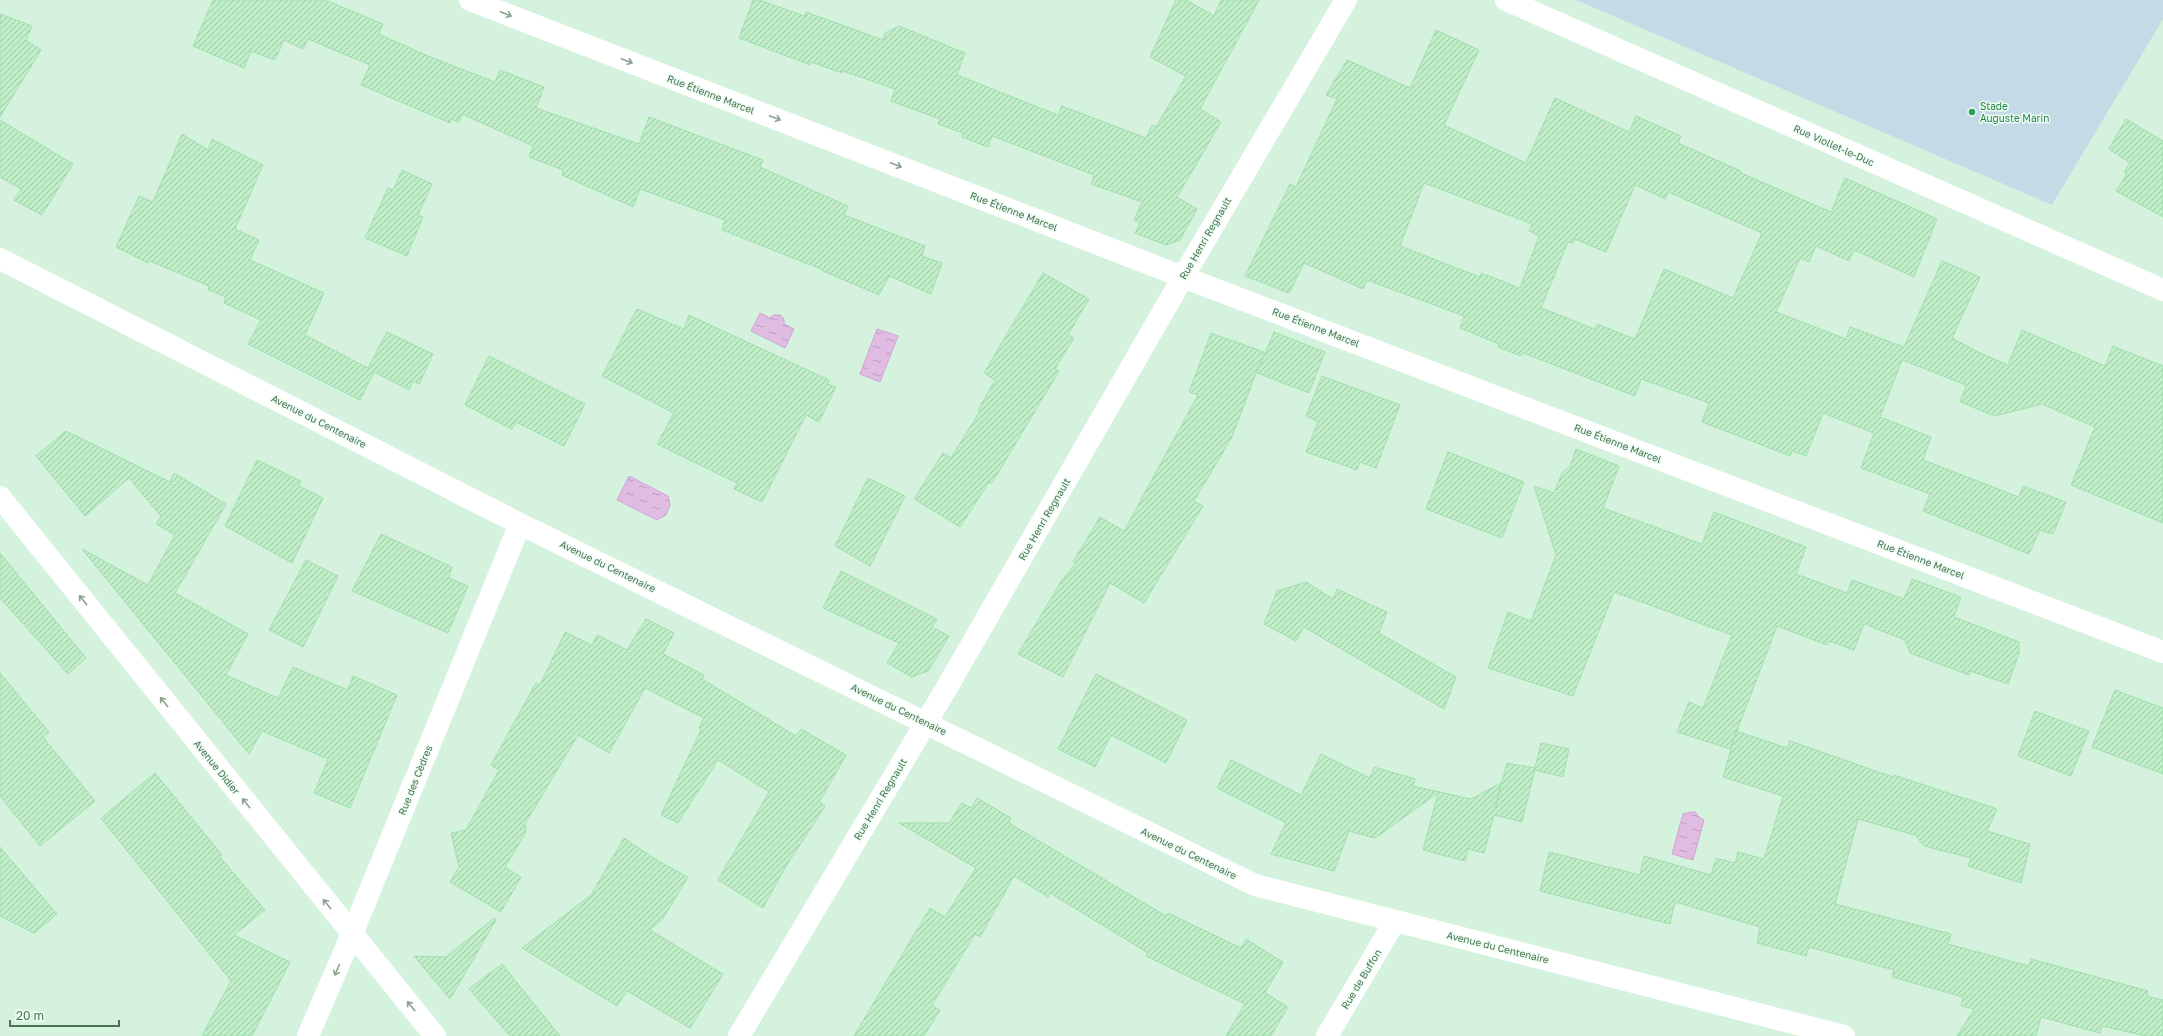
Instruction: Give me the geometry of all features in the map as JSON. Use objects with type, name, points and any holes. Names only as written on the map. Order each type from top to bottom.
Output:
[{"type":"street","name":"Rue Étienne Marcel","points":[[470,0],[1183,277],[2163,652]]},
{"type":"street","name":"Rue Henri Regnault","points":[[739,1036],[926,722],[1183,277],[1346,0]]},
{"type":"street","name":"Rue Viollet-le-Duc","points":[[1506,0],[2163,290]]},
{"type":"street","name":"Avenue du Centenaire","points":[[0,259],[520,524],[926,722],[1255,885],[1844,1036]]},
{"type":"street","name":"Avenue Didier","points":[[0,497],[435,1036]]},
{"type":"street","name":"Rue des Cèdres","points":[[308,1036],[352,934],[520,524]]},
{"type":"street","name":"Rue de Buffon","points":[[1326,1036],[1395,921]]},
{"type":"shaded area","points":[[0,0],[2163,0],[2163,1036],[0,1036]]},
{"type":"shaded area","name":"Stade Auguste Marin","points":[[1576,0],[2163,0],[2163,19],[2052,205]]},
{"type":"water","points":[[760,313],[770,318],[773,315],[780,315],[784,319],[784,324],[794,329],[785,348],[751,331]]},
{"type":"water","points":[[877,329],[898,336],[880,382],[860,374]]},
{"type":"water","points":[[629,476],[668,496],[670,505],[666,515],[657,520],[617,500]]},
{"type":"water","points":[[1695,812],[1704,820],[1693,860],[1672,854],[1683,814]]},
{"type":"building","points":[[213,0],[325,0],[383,24],[379,34],[423,54],[495,82],[500,70],[544,87],[536,108],[639,144],[649,117],[763,160],[760,167],[848,206],[844,215],[925,246],[922,256],[942,263],[931,294],[889,276],[879,295],[823,270],[722,230],[725,220],[640,189],[633,207],[562,175],[563,170],[529,157],[533,146],[462,114],[459,122],[451,119],[450,123],[361,85],[370,65],[308,39],[303,49],[284,40],[275,60],[251,51],[244,68],[193,46]]},
{"type":"building","points":[[753,0],[759,0],[805,16],[806,12],[883,40],[885,33],[899,26],[965,53],[957,75],[1058,115],[1062,106],[1146,138],[1152,125],[1156,127],[1186,76],[1150,57],[1176,0],[1187,0],[1214,16],[1221,0],[1259,0],[1200,109],[1221,122],[1177,197],[1197,209],[1180,240],[1166,245],[1135,233],[1140,223],[1134,220],[1142,202],[1091,184],[1094,175],[992,136],[988,147],[962,137],[963,133],[938,124],[940,119],[891,101],[895,89],[843,71],[842,73],[811,62],[810,65],[739,38]]},
{"type":"building","points":[[0,14],[32,26],[26,40],[41,50],[0,117]]},
{"type":"building","points":[[1436,30],[1479,50],[1444,125],[1526,163],[1555,98],[1629,132],[1636,116],[1681,136],[1678,143],[1741,171],[1741,173],[1831,212],[1845,178],[1937,219],[1914,277],[1854,250],[1849,261],[1816,246],[1809,262],[1800,258],[1776,312],[1846,339],[1850,327],[1904,347],[1942,261],[1980,277],[1952,338],[1978,352],[2008,365],[2022,330],[2105,366],[2113,346],[2163,366],[2163,523],[2071,485],[2095,427],[2042,404],[1995,416],[1960,402],[1966,385],[1902,360],[1880,417],[1931,437],[1923,460],[2019,497],[2023,486],[2066,502],[2053,534],[2040,530],[2029,554],[1923,511],[1930,494],[1861,468],[1874,433],[1823,413],[1806,456],[1792,451],[1790,456],[1702,422],[1709,403],[1641,379],[1635,396],[1523,353],[1521,356],[1498,347],[1499,344],[1460,328],[1464,316],[1367,280],[1363,289],[1304,263],[1289,293],[1245,276],[1290,184],[1296,187],[1337,99],[1326,95],[1347,60],[1410,88]],"holes":[[[1424,183],[1532,224],[1529,231],[1539,236],[1520,288],[1481,273],[1480,277],[1400,246]],[[1635,185],[1665,199],[1668,192],[1762,233],[1733,298],[1664,269],[1635,339],[1597,324],[1595,329],[1541,308],[1568,242],[1573,243],[1575,239],[1606,252]]]},
{"type":"building","points":[[2126,119],[2163,141],[2163,217],[2116,191],[2127,174],[2124,172],[2130,163],[2109,149]]},
{"type":"building","points":[[0,120],[73,164],[42,215],[14,200],[21,189],[0,177]]},
{"type":"building","points":[[182,134],[208,150],[212,139],[263,165],[235,229],[259,240],[250,260],[324,293],[305,335],[368,368],[387,332],[433,354],[419,384],[413,381],[409,390],[374,372],[360,400],[248,344],[261,320],[224,303],[226,297],[208,290],[209,286],[150,261],[148,263],[116,247],[139,196],[153,202]]},
{"type":"building","points":[[402,170],[432,184],[418,215],[423,217],[407,256],[365,238],[388,188],[393,190]]},
{"type":"building","points":[[1043,273],[1089,299],[1068,335],[1074,338],[1055,369],[1059,371],[992,483],[989,482],[960,527],[914,499],[943,453],[951,458],[980,411],[978,410],[995,380],[984,373]]},
{"type":"building","points":[[637,309],[684,329],[689,315],[829,380],[828,384],[836,387],[819,422],[806,415],[762,502],[734,489],[737,483],[657,444],[674,413],[602,376]]},
{"type":"building","points":[[1274,332],[1325,352],[1309,393],[1257,373]]},
{"type":"building","points":[[1211,333],[1264,352],[1232,437],[1194,501],[1203,506],[1144,603],[1110,583],[1063,677],[1018,654],[1062,580],[1076,563],[1073,562],[1100,517],[1124,531],[1198,395],[1189,392]]},
{"type":"building","points":[[489,356],[585,404],[564,446],[516,422],[512,429],[465,405]]},
{"type":"building","points":[[1322,376],[1400,405],[1376,468],[1360,462],[1357,470],[1306,452],[1318,422],[1306,416]]},
{"type":"building","points":[[66,431],[170,482],[174,473],[226,504],[175,593],[248,634],[226,675],[278,698],[293,667],[348,690],[353,676],[397,695],[350,808],[314,793],[328,759],[262,731],[249,754],[82,549],[148,585],[175,535],[156,524],[161,516],[129,478],[85,516],[36,456]]},
{"type":"building","points":[[1576,449],[1619,466],[1603,508],[1702,544],[1714,512],[1806,547],[1796,574],[1847,593],[1852,580],[1904,599],[1912,579],[1961,597],[1954,617],[2019,642],[2019,654],[2008,684],[1970,671],[1969,675],[1910,653],[1905,640],[1864,624],[1854,650],[1829,641],[1827,645],[1777,626],[1730,749],[1677,732],[1689,702],[1703,708],[1732,635],[1614,592],[1573,696],[1488,668],[1508,612],[1531,621],[1556,555],[1534,486],[1554,493],[1562,473],[1570,466]]},
{"type":"building","points":[[1448,452],[1524,482],[1502,538],[1426,509]]},
{"type":"building","points":[[257,460],[301,481],[299,486],[323,498],[292,563],[225,526]]},
{"type":"building","points":[[868,478],[905,496],[870,566],[835,546]]},
{"type":"building","points":[[381,534],[452,567],[449,578],[468,586],[448,633],[352,591]]},
{"type":"building","points":[[0,553],[86,658],[68,674],[0,598]]},
{"type":"building","points":[[306,560],[338,576],[303,647],[269,630]]},
{"type":"building","points":[[841,571],[937,619],[932,627],[949,636],[928,671],[912,677],[887,663],[899,643],[823,608]]},
{"type":"building","points":[[1306,582],[1333,599],[1337,589],[1387,612],[1379,633],[1456,677],[1444,709],[1304,627],[1296,641],[1264,624],[1277,591]]},
{"type":"building","points":[[646,619],[674,633],[663,654],[704,675],[702,679],[796,736],[801,729],[846,755],[819,802],[825,806],[783,871],[763,908],[718,880],[769,792],[718,760],[678,823],[661,815],[701,730],[699,727],[704,718],[645,688],[609,753],[578,735],[525,824],[526,832],[505,867],[521,877],[501,912],[450,882],[459,867],[451,833],[466,830],[499,770],[491,765],[536,683],[540,685],[565,632],[592,645],[597,635],[627,650]]},
{"type":"building","points":[[0,673],[49,732],[43,737],[95,801],[40,846],[0,796]]},
{"type":"building","points":[[1096,674],[1187,720],[1166,763],[1111,735],[1095,767],[1058,749]]},
{"type":"building","points":[[2115,690],[2163,708],[2163,774],[2092,747]]},
{"type":"building","points":[[2035,711],[2089,731],[2071,776],[2018,756]]},
{"type":"building","points":[[1736,731],[1787,748],[1790,741],[1893,777],[1894,775],[1997,809],[1987,831],[2030,844],[2021,883],[1968,866],[1971,858],[1924,846],[1915,835],[1858,819],[1835,904],[1951,934],[1948,944],[2029,966],[2031,959],[2148,991],[2147,996],[2163,1000],[2163,1036],[2146,1036],[2102,1026],[2100,1033],[2041,1017],[2036,1036],[1957,1036],[1974,1009],[1961,1006],[1963,997],[1892,977],[1894,970],[1809,947],[1806,956],[1757,943],[1760,927],[1675,902],[1670,924],[1540,891],[1549,852],[1640,875],[1644,856],[1711,875],[1716,858],[1735,863],[1738,852],[1764,859],[1783,796],[1723,777]]},
{"type":"building","points":[[1541,743],[1569,749],[1563,777],[1535,770],[1522,822],[1494,815],[1484,853],[1468,849],[1465,861],[1423,850],[1438,793],[1375,838],[1349,831],[1334,871],[1271,854],[1286,823],[1217,788],[1231,760],[1301,795],[1321,754],[1370,778],[1374,767],[1415,779],[1413,786],[1471,799],[1501,783],[1495,809],[1507,763],[1535,768]]},
{"type":"building","points":[[155,773],[222,855],[220,857],[265,910],[234,935],[290,962],[252,1036],[202,1036],[231,981],[101,818]]},
{"type":"building","points":[[977,798],[1011,818],[1009,823],[1166,916],[1168,913],[1241,948],[1246,939],[1283,962],[1265,993],[1288,1007],[1271,1036],[1226,1036],[1245,1004],[1146,956],[1148,953],[1050,893],[1048,897],[1014,876],[980,937],[975,934],[932,1005],[940,1010],[924,1036],[854,1036],[930,908],[945,917],[976,868],[899,823],[949,823],[962,803],[971,808]]},
{"type":"building","points":[[624,838],[660,862],[688,877],[662,920],[650,930],[723,974],[690,1028],[627,991],[617,1006],[522,948],[591,895]]},
{"type":"building","points":[[0,847],[57,914],[34,933],[0,916]]},
{"type":"building","points":[[494,918],[496,920],[450,999],[414,956],[446,957]]},
{"type":"building","points":[[502,964],[560,1036],[510,1036],[469,989]]},
{"type":"place","name":"Stade Auguste Marin","points":[[1972,112]]}]
